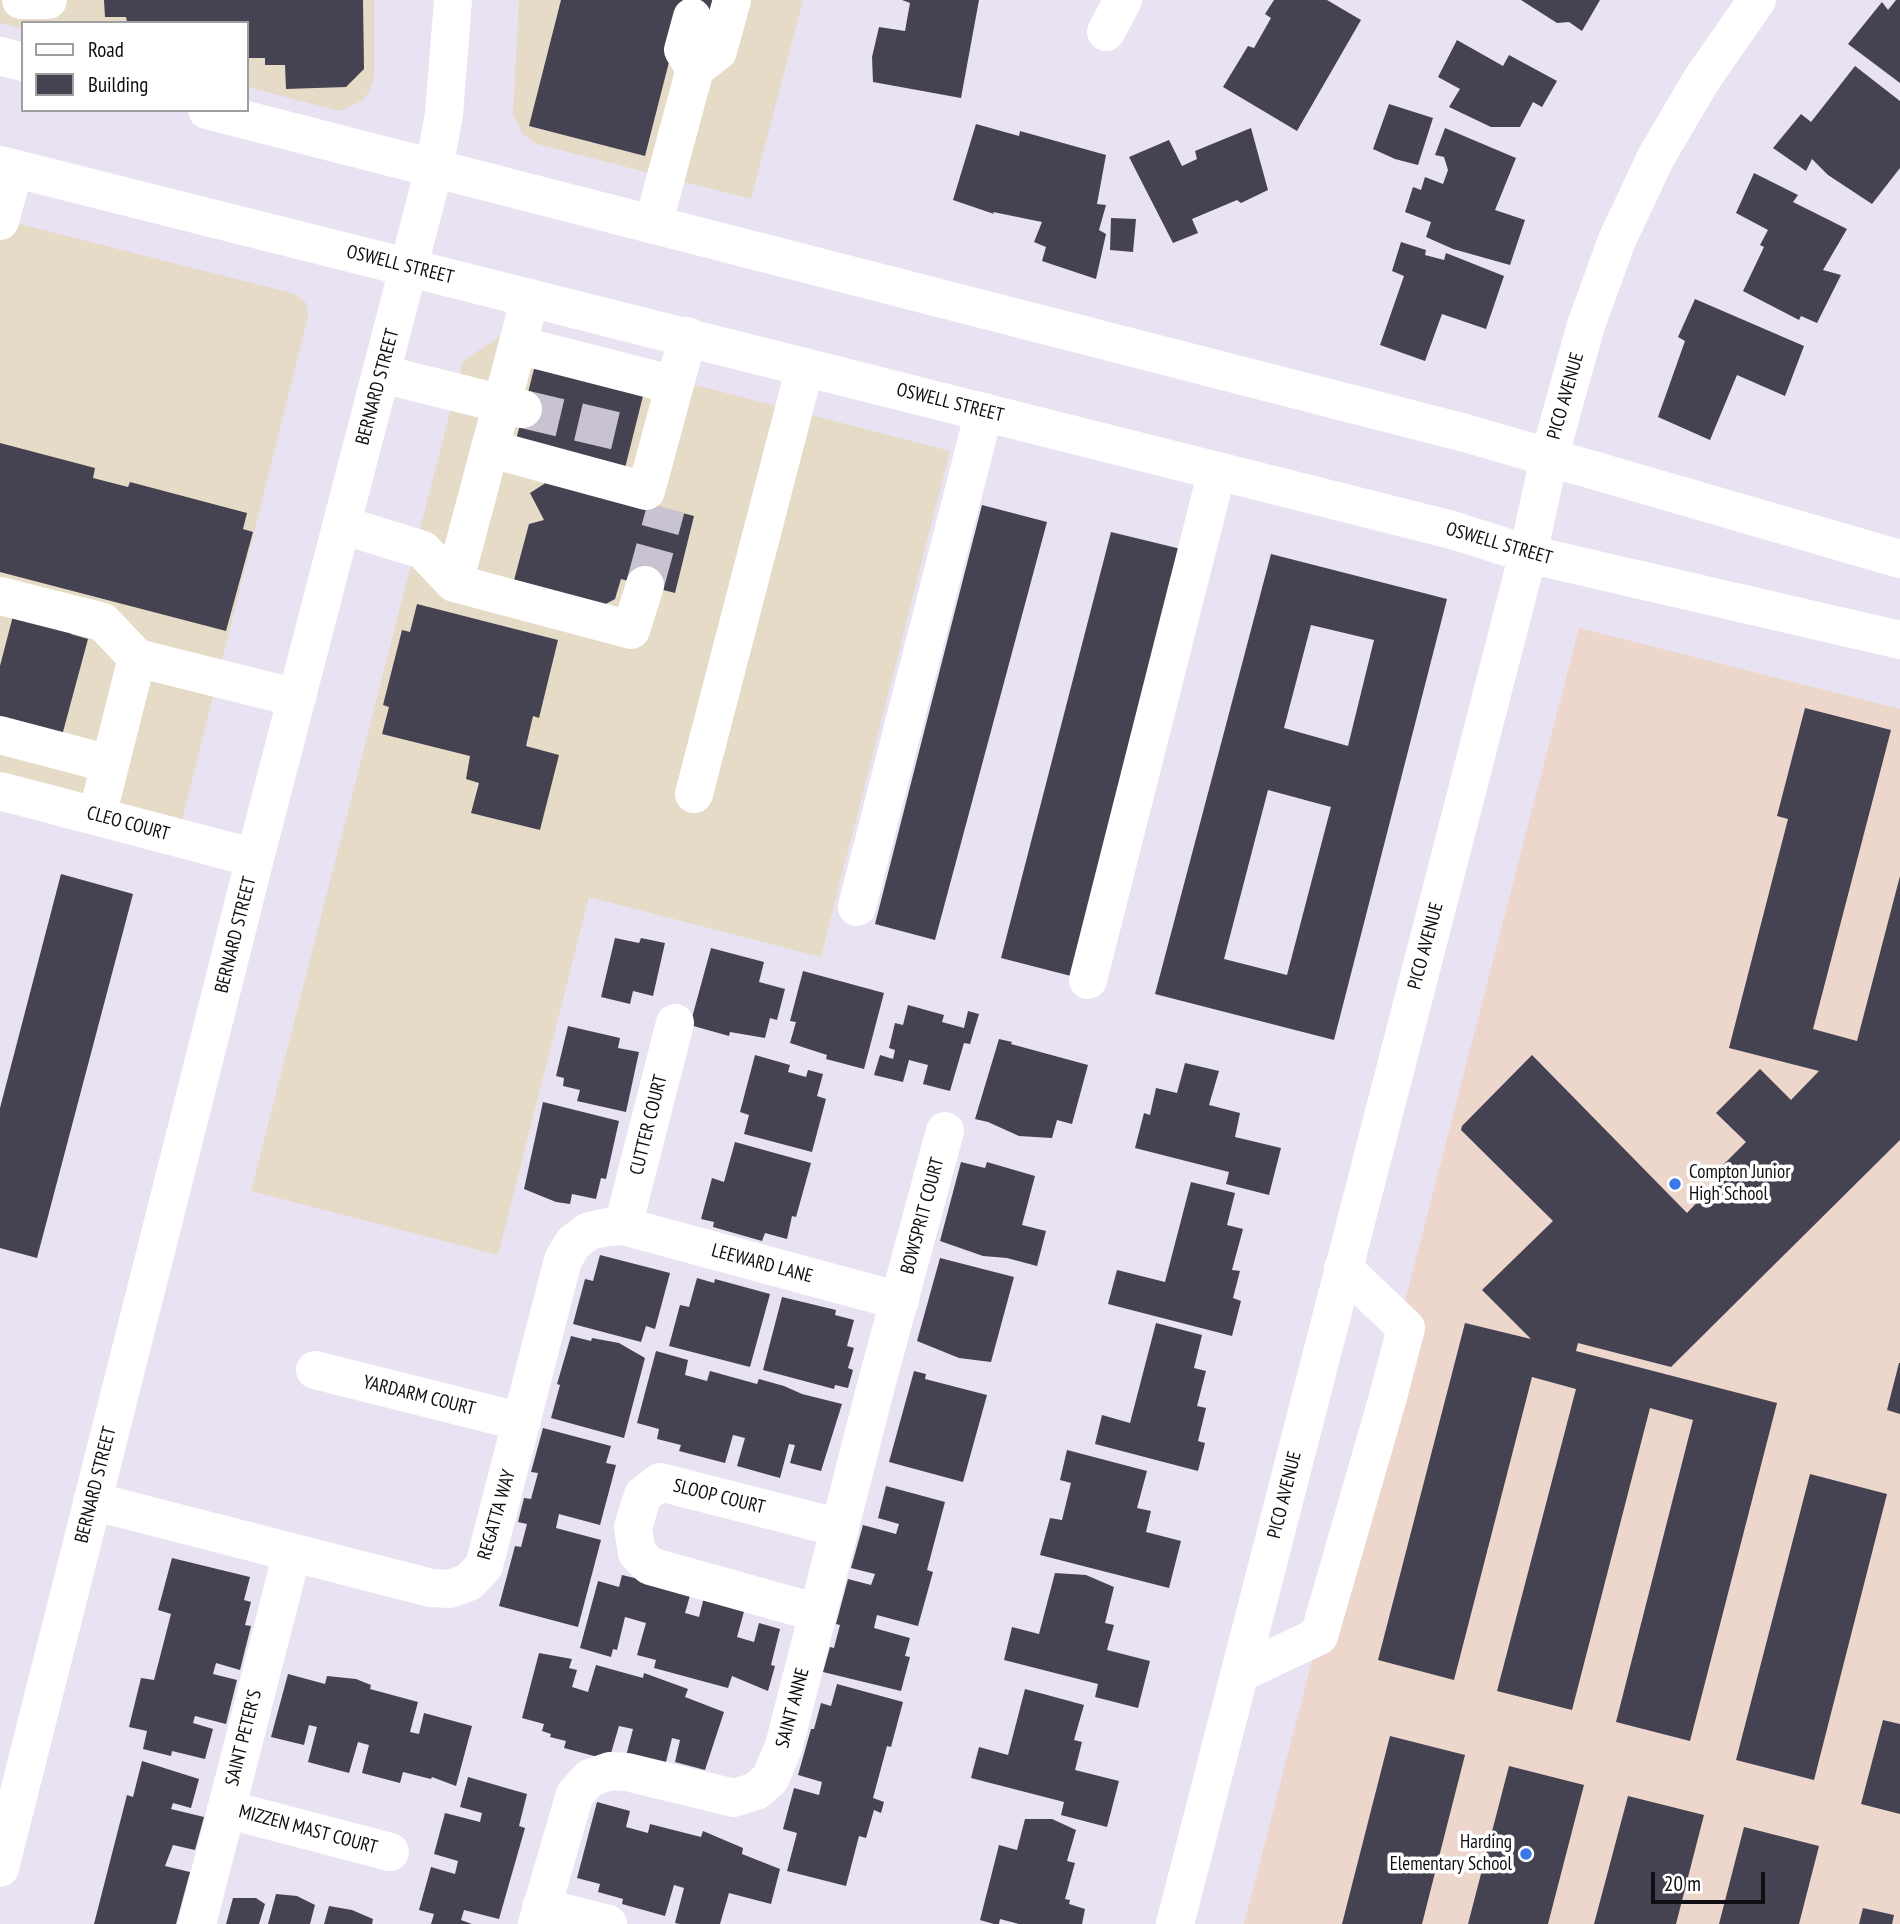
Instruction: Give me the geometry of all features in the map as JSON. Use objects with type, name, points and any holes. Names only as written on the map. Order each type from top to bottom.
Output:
[{"type":"street","points":[[21,0],[48,0]]},
{"type":"street","name":"BERNARD STREET","points":[[0,1868],[255,858],[410,268],[444,114],[453,0]]},
{"type":"street","points":[[653,225],[695,69],[718,51],[732,0]]},
{"type":"street","name":"PICO AVENUE","points":[[1175,1924],[1528,554],[1549,458],[1586,326],[1617,240],[1662,146],[1702,79],[1757,0]]},
{"type":"street","points":[[692,18],[683,50],[695,69]]},
{"type":"street","points":[[0,56],[21,61]]},
{"type":"street","points":[[215,112],[1465,433],[1900,559]]},
{"type":"street","points":[[0,221],[7,167]]},
{"type":"street","name":"OSWELL STREET","points":[[7,167],[1452,530],[1528,554],[1900,640]]},
{"type":"street","points":[[454,583],[491,449],[513,406],[518,345],[530,298]]},
{"type":"street","points":[[491,449],[646,491],[646,438],[674,385],[688,336]]},
{"type":"street","points":[[518,345],[674,385]]},
{"type":"street","points":[[694,794],[806,367]]},
{"type":"street","points":[[382,374],[513,406]]},
{"type":"street","points":[[857,906],[984,412]]},
{"type":"street","points":[[646,438],[670,492],[666,508]]},
{"type":"street","points":[[1088,980],[1217,471]]},
{"type":"street","points":[[342,524],[423,550],[454,583],[631,630],[645,585]]},
{"type":"street","points":[[0,596],[103,622],[137,658],[297,698]]},
{"type":"street","points":[[97,816],[137,658]]},
{"type":"street","points":[[0,735],[110,764]]},
{"type":"street","name":"CLEO COURT","points":[[0,791],[255,858]]},
{"type":"street","name":"CUTTER COURT","points":[[623,1226],[675,1023]]},
{"type":"street","name":"BOWSPRIT COURT","points":[[900,1301],[945,1131]]},
{"type":"street","name":"REGATTA WAY","points":[[92,1501],[431,1588],[450,1589],[469,1582],[484,1566],[564,1260],[573,1243],[589,1231],[623,1226]]},
{"type":"street","name":"LEEWARD LANE","points":[[623,1226],[900,1301]]},
{"type":"street","points":[[1240,1673],[1319,1636],[1406,1328],[1343,1268]]},
{"type":"street","name":"SAINT ANNE","points":[[539,1915],[575,1794],[590,1778],[610,1771],[627,1772],[734,1798],[756,1791],[771,1779],[784,1746],[900,1301]]},
{"type":"street","name":"YARDARM COURT","points":[[315,1370],[522,1422]]},
{"type":"street","name":"SLOOP COURT","points":[[818,1614],[650,1566],[637,1553],[633,1527],[643,1495],[660,1482],[840,1528]]},
{"type":"street","name":"SAINT PETER'S","points":[[197,1924],[292,1553]]},
{"type":"street","name":"MIZZEN MAST COURT","points":[[226,1809],[390,1852]]},
{"type":"street","points":[[539,1915],[608,1924]]},
{"type":"shaded area","points":[[0,0],[374,0],[374,78],[362,101],[340,111],[248,87],[248,21],[21,21],[21,28],[0,23]]},
{"type":"shaded area","points":[[519,0],[803,0],[751,199],[537,144],[522,134],[513,114]]},
{"type":"shaded area","points":[[0,219],[295,294],[306,303],[308,317],[180,829],[0,780]]},
{"type":"shaded area","points":[[502,335],[950,451],[821,957],[589,897],[498,1255],[251,1191],[463,361]]},
{"type":"shaded area","points":[[1579,628],[1900,709],[1900,1924],[1244,1924]]},
{"type":"building","points":[[104,0],[363,0],[364,69],[346,87],[286,89],[285,65],[265,65],[265,58],[248,58],[248,21],[127,21],[126,17],[105,17]]},
{"type":"building","points":[[561,0],[723,0],[717,24],[681,15],[645,156],[529,126]]},
{"type":"building","points":[[902,0],[979,0],[961,98],[873,82],[872,57],[879,27],[905,31],[910,3]]},
{"type":"building","points":[[1274,0],[1327,0],[1361,20],[1297,131],[1223,87],[1248,46],[1254,48],[1271,18],[1265,14]]},
{"type":"building","points":[[1521,0],[1600,0],[1582,31],[1569,22],[1557,23]]},
{"type":"building","points":[[1896,0],[1900,0],[1900,83],[1848,44],[1882,2],[1888,10]]},
{"type":"building","points":[[1457,40],[1503,66],[1509,55],[1557,81],[1542,107],[1533,102],[1520,127],[1491,127],[1449,107],[1460,89],[1438,77]]},
{"type":"building","points":[[1855,66],[1900,101],[1900,168],[1872,204],[1828,175],[1812,159],[1806,171],[1773,148],[1801,114],[1811,122]]},
{"type":"building","points":[[1389,104],[1433,118],[1418,165],[1373,149]]},
{"type":"building","points":[[976,124],[1019,136],[1020,131],[1106,155],[1097,204],[1106,205],[1099,230],[1106,234],[1096,279],[1042,261],[1046,247],[1034,242],[1042,222],[993,212],[994,214],[953,200]]},
{"type":"building","points":[[1251,128],[1268,190],[1241,203],[1237,200],[1192,219],[1198,233],[1173,243],[1129,157],[1169,140],[1182,166],[1197,159],[1195,151]]},
{"type":"building","points":[[1445,128],[1516,158],[1495,210],[1525,220],[1510,265],[1453,249],[1426,237],[1431,222],[1405,212],[1413,187],[1421,190],[1425,177],[1443,184],[1448,170],[1444,157],[1435,155]]},
{"type":"building","points":[[1754,173],[1798,195],[1793,202],[1847,229],[1823,270],[1841,275],[1817,323],[1801,316],[1799,320],[1743,291],[1764,247],[1760,245],[1768,230],[1736,213]]},
{"type":"building","points":[[1111,218],[1136,219],[1133,252],[1110,250]]},
{"type":"building","points":[[1401,242],[1426,250],[1425,255],[1444,260],[1446,253],[1504,276],[1486,329],[1442,314],[1425,361],[1380,345],[1404,276],[1392,271]]},
{"type":"building","points":[[1695,299],[1804,346],[1785,396],[1737,375],[1710,440],[1658,417],[1685,341],[1678,337]]},
{"type":"building","points":[[535,365],[644,392],[624,472],[515,444]]},
{"type":"building","points":[[0,443],[95,468],[93,478],[128,487],[130,482],[247,513],[243,529],[253,532],[226,631],[0,572]]},
{"type":"building","points":[[558,475],[565,482],[694,516],[675,593],[621,579],[615,599],[602,606],[513,584],[529,524],[544,520],[530,493]]},
{"type":"building","points":[[982,505],[1047,522],[935,940],[875,924]]},
{"type":"building","points":[[1111,532],[1181,549],[1071,976],[1001,958]]},
{"type":"building","points":[[1271,554],[1447,599],[1334,1040],[1155,994]],"holes":[[[1311,625],[1374,640],[1348,746],[1284,728]],[[1268,790],[1331,807],[1287,975],[1224,959]]]},
{"type":"building","points":[[417,604],[558,640],[539,718],[533,716],[526,746],[559,755],[540,830],[471,813],[479,783],[466,779],[470,756],[382,734],[389,707],[383,705],[402,630],[410,632]]},
{"type":"building","points":[[15,608],[73,623],[71,634],[88,639],[60,743],[0,727],[0,666]]},
{"type":"building","points":[[1805,708],[1891,730],[1813,1029],[1857,1041],[1900,876],[1900,1140],[1671,1367],[1578,1343],[1576,1351],[1777,1403],[1690,1741],[1616,1722],[1693,1420],[1650,1408],[1572,1710],[1497,1691],[1576,1389],[1532,1377],[1454,1680],[1378,1660],[1465,1323],[1531,1339],[1482,1290],[1553,1221],[1461,1130],[1462,1126],[1532,1055],[1687,1213],[1725,1173],[1719,1169],[1746,1142],[1716,1113],[1760,1069],[1791,1100],[1819,1071],[1729,1048],[1788,819],[1777,816]]},
{"type":"building","points":[[61,874],[133,894],[37,1258],[0,1248],[0,1108]]},
{"type":"building","points":[[615,938],[639,943],[641,938],[665,943],[653,996],[633,991],[630,1004],[601,997]]},
{"type":"building","points":[[711,948],[764,962],[759,982],[785,989],[777,1020],[770,1018],[765,1038],[730,1032],[729,1036],[690,1025]]},
{"type":"building","points":[[803,971],[884,993],[864,1069],[826,1059],[827,1055],[790,1043],[796,1022],[790,1021]]},
{"type":"building","points":[[908,1005],[944,1015],[942,1022],[964,1028],[968,1011],[979,1014],[970,1044],[964,1043],[950,1091],[923,1084],[928,1065],[909,1060],[903,1082],[874,1075],[880,1055],[893,1059],[895,1050],[889,1048],[895,1023],[903,1025]]},
{"type":"building","points":[[568,1026],[620,1038],[618,1048],[639,1052],[626,1112],[577,1101],[580,1090],[563,1086],[564,1078],[556,1076]]},
{"type":"building","points":[[999,1039],[1088,1065],[1072,1124],[1057,1120],[1052,1138],[1019,1136],[975,1119]]},
{"type":"building","points":[[755,1055],[790,1065],[788,1072],[806,1077],[808,1070],[823,1074],[817,1096],[826,1099],[812,1152],[744,1134],[749,1115],[740,1112]]},
{"type":"building","points":[[1185,1063],[1219,1071],[1209,1105],[1240,1113],[1235,1137],[1281,1148],[1269,1195],[1226,1184],[1229,1172],[1135,1148],[1144,1113],[1150,1115],[1156,1088],[1177,1093]]},
{"type":"building","points":[[543,1102],[619,1121],[606,1179],[601,1178],[596,1199],[572,1194],[570,1204],[556,1202],[524,1189]]},
{"type":"building","points":[[735,1142],[811,1163],[796,1217],[792,1216],[787,1239],[765,1233],[762,1241],[713,1227],[714,1222],[701,1219],[712,1178],[724,1182]]},
{"type":"building","points":[[961,1162],[985,1168],[987,1162],[1035,1176],[1022,1225],[1046,1231],[1037,1266],[1007,1258],[983,1256],[940,1241]]},
{"type":"building","points":[[1191,1182],[1235,1193],[1227,1225],[1243,1229],[1232,1270],[1240,1271],[1233,1298],[1241,1301],[1232,1336],[1108,1304],[1117,1270],[1165,1282]]},
{"type":"building","points":[[600,1255],[670,1273],[655,1329],[646,1326],[641,1342],[573,1324],[585,1279],[593,1281]]},
{"type":"building","points":[[940,1258],[1014,1277],[991,1362],[959,1358],[917,1341]]},
{"type":"building","points":[[697,1278],[714,1283],[715,1279],[770,1294],[750,1367],[669,1346],[680,1305],[689,1307]]},
{"type":"building","points":[[782,1297],[836,1310],[835,1315],[854,1320],[847,1346],[854,1348],[848,1368],[853,1370],[848,1388],[835,1385],[834,1389],[763,1370]]},
{"type":"building","points":[[1156,1323],[1202,1335],[1194,1368],[1206,1371],[1197,1406],[1206,1408],[1198,1441],[1205,1443],[1198,1471],[1095,1444],[1102,1415],[1130,1423]]},
{"type":"building","points":[[571,1336],[619,1343],[645,1358],[624,1438],[551,1418],[560,1385],[557,1384]]},
{"type":"building","points":[[656,1351],[688,1360],[685,1375],[707,1381],[710,1371],[757,1384],[759,1379],[842,1404],[821,1471],[790,1463],[795,1445],[789,1444],[780,1478],[737,1466],[745,1438],[733,1435],[725,1463],[679,1451],[681,1445],[657,1439],[659,1429],[637,1423]]},
{"type":"building","points":[[1900,1363],[1900,1414],[1887,1410]]},
{"type":"building","points":[[914,1371],[926,1374],[925,1379],[987,1395],[963,1482],[889,1462]]},
{"type":"building","points":[[543,1428],[611,1446],[606,1463],[616,1465],[600,1525],[559,1514],[556,1528],[601,1540],[578,1627],[499,1606],[515,1546],[521,1547],[527,1524],[518,1522],[524,1498],[531,1499],[538,1473],[531,1472]]},
{"type":"building","points":[[1067,1450],[1147,1471],[1137,1508],[1151,1511],[1146,1532],[1181,1541],[1169,1588],[1040,1555],[1050,1518],[1062,1520],[1071,1483],[1060,1480]]},
{"type":"building","points":[[1810,1474],[1887,1494],[1814,1780],[1736,1760]]},
{"type":"building","points":[[886,1486],[945,1502],[927,1570],[933,1572],[918,1626],[877,1615],[874,1628],[910,1638],[905,1656],[910,1657],[901,1691],[823,1672],[830,1647],[834,1648],[840,1625],[836,1624],[848,1579],[871,1585],[875,1574],[851,1568],[863,1525],[896,1534],[899,1524],[878,1518]]},
{"type":"building","points":[[172,1558],[250,1577],[244,1600],[251,1602],[245,1625],[251,1626],[240,1670],[216,1663],[213,1674],[237,1680],[226,1724],[195,1716],[193,1723],[213,1729],[205,1759],[172,1751],[171,1756],[143,1749],[147,1731],[129,1727],[141,1678],[154,1680],[171,1614],[158,1610]]},
{"type":"building","points":[[1055,1573],[1086,1575],[1114,1587],[1105,1623],[1114,1625],[1107,1650],[1150,1661],[1138,1708],[1095,1697],[1098,1684],[1004,1660],[1012,1627],[1039,1634]]},
{"type":"building","points":[[622,1575],[691,1592],[685,1613],[699,1617],[704,1597],[745,1608],[737,1637],[754,1642],[759,1623],[780,1629],[771,1665],[775,1666],[768,1691],[732,1676],[728,1688],[654,1668],[656,1660],[637,1655],[646,1623],[625,1617],[617,1650],[613,1649],[611,1657],[580,1648],[598,1581],[619,1587]]},
{"type":"building","points":[[539,1653],[572,1659],[569,1668],[577,1670],[572,1687],[588,1692],[596,1665],[643,1678],[644,1673],[688,1689],[685,1697],[724,1712],[705,1770],[675,1762],[680,1740],[672,1738],[663,1774],[624,1764],[633,1729],[619,1726],[609,1760],[564,1748],[566,1741],[550,1737],[551,1734],[542,1731],[544,1724],[522,1718]]},
{"type":"building","points":[[288,1674],[325,1684],[327,1676],[356,1679],[371,1685],[370,1689],[418,1702],[410,1732],[419,1734],[424,1713],[472,1726],[456,1786],[432,1777],[431,1779],[403,1772],[400,1783],[362,1773],[369,1745],[358,1742],[349,1773],[308,1762],[317,1727],[309,1725],[304,1745],[271,1737]]},
{"type":"building","points":[[837,1684],[903,1702],[891,1747],[887,1746],[873,1798],[884,1802],[881,1813],[874,1810],[866,1838],[859,1836],[846,1886],[787,1871],[797,1833],[783,1829],[794,1788],[819,1795],[822,1782],[798,1775],[821,1703],[831,1706]]},
{"type":"building","points":[[1025,1689],[1084,1705],[1074,1740],[1082,1742],[1075,1770],[1119,1781],[1107,1827],[1061,1815],[1064,1802],[971,1778],[979,1747],[1008,1755]]},
{"type":"building","points":[[1883,1720],[1900,1724],[1900,1814],[1861,1804]]},
{"type":"building","points":[[1390,1736],[1465,1755],[1422,1924],[1342,1924]]},
{"type":"building","points":[[142,1761],[199,1779],[191,1808],[173,1803],[171,1809],[204,1817],[195,1850],[173,1845],[165,1866],[190,1872],[176,1924],[94,1924],[127,1795],[133,1797]]},
{"type":"building","name":"Harding Elementary School","points":[[1509,1766],[1584,1785],[1548,1924],[1468,1924]]},
{"type":"building","points":[[468,1777],[527,1794],[519,1826],[525,1828],[499,1919],[464,1910],[461,1920],[472,1924],[431,1924],[434,1914],[419,1910],[431,1867],[455,1874],[458,1861],[434,1854],[445,1813],[480,1822],[482,1813],[460,1807]]},
{"type":"building","points":[[1628,1796],[1704,1815],[1676,1924],[1594,1924]]},
{"type":"building","points":[[597,1802],[630,1811],[626,1827],[648,1833],[650,1824],[701,1837],[703,1831],[743,1848],[742,1854],[780,1869],[771,1904],[729,1893],[720,1924],[680,1924],[675,1923],[684,1888],[674,1885],[665,1916],[622,1904],[623,1899],[598,1892],[600,1884],[577,1878]]},
{"type":"building","points":[[1025,1819],[1052,1819],[1076,1830],[1067,1861],[1075,1863],[1065,1899],[1070,1900],[1069,1904],[1085,1909],[1082,1924],[1019,1924],[1000,1919],[999,1924],[994,1924],[980,1920],[999,1845],[1017,1850]]},
{"type":"building","points":[[1744,1827],[1819,1846],[1799,1924],[1719,1924]]},
{"type":"building","points":[[276,1894],[297,1896],[315,1905],[310,1924],[268,1924]]},
{"type":"building","points":[[233,1898],[256,1898],[265,1904],[259,1924],[226,1924]]},
{"type":"building","points":[[329,1906],[352,1910],[373,1919],[372,1924],[324,1924]]},
{"type":"building","points":[[1863,1908],[1894,1915],[1892,1924],[1859,1924]]},
{"type":"tunnel","points":[[523,409],[633,435]]},
{"type":"tunnel","points":[[645,585],[666,508]]},
{"type":"place","name":"Compton Junior High School","points":[[1675,1184]]},
{"type":"place","name":"Harding Elementary School","points":[[1526,1854]]}]
